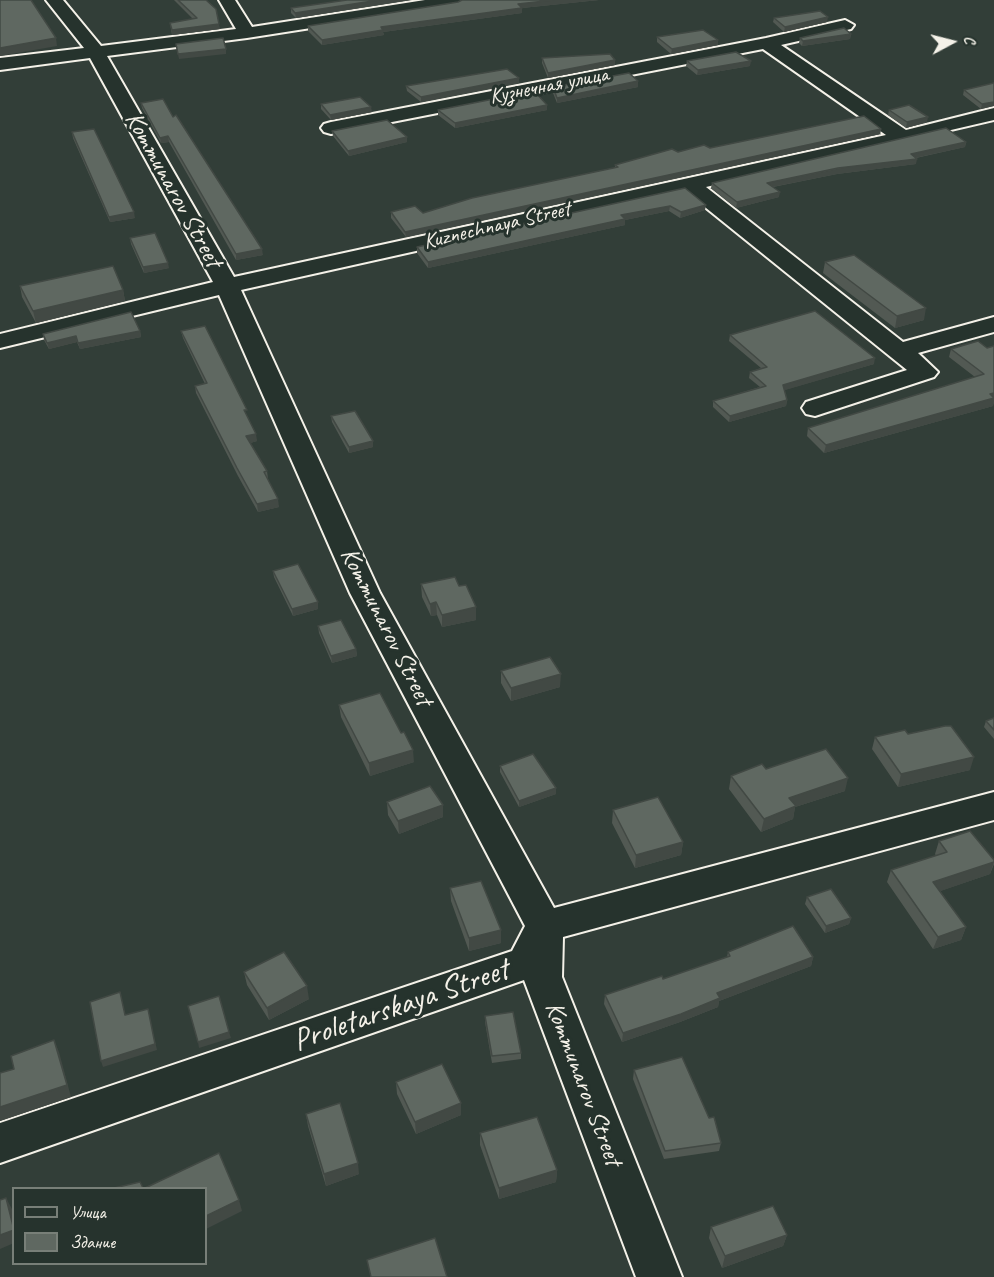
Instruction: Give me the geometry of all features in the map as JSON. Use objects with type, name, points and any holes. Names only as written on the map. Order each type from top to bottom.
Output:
[{"type":"street","name":"Kommunarov Street","points":[[54,0],[95,50],[226,286],[365,593],[544,926],[542,977],[659,1277]]},
{"type":"street","points":[[227,0],[247,33]]},
{"type":"street","points":[[0,64],[95,50],[247,33],[458,0]]},
{"type":"street","name":"Кузнечная улица","points":[[332,128],[766,43],[845,25]]},
{"type":"street","points":[[766,43],[903,137]]},
{"type":"street","name":"Kuznechnaya Street","points":[[0,341],[226,286],[903,137],[994,114]]},
{"type":"street","points":[[688,183],[925,372],[815,408]]},
{"type":"street","points":[[899,351],[994,324]]},
{"type":"street","points":[[544,926],[994,806]]},
{"type":"street","name":"Proletarskaya Street","points":[[0,1143],[526,963],[544,926]]},
{"type":"building","points":[[0,0],[31,0],[56,38],[0,48]]},
{"type":"building","points":[[178,0],[206,0],[216,9],[219,24],[172,30],[170,23],[197,18]]},
{"type":"building","points":[[347,0],[379,0],[295,13],[291,8]]},
{"type":"building","points":[[462,0],[554,0],[518,4],[522,8],[381,27],[383,30],[322,40],[308,26],[458,2]]},
{"type":"building","points":[[820,11],[828,17],[785,27],[774,18]]},
{"type":"building","points":[[844,28],[851,34],[803,41],[800,38]]},
{"type":"building","points":[[703,30],[718,40],[672,49],[657,37]]},
{"type":"building","points":[[223,38],[226,49],[178,54],[176,44]]},
{"type":"building","points":[[736,52],[751,61],[698,70],[687,61]]},
{"type":"building","points":[[610,54],[615,60],[548,73],[542,58]]},
{"type":"building","points":[[507,69],[519,78],[421,97],[406,86]]},
{"type":"building","points":[[629,73],[638,81],[557,98],[553,87]]},
{"type":"building","points":[[994,83],[994,102],[982,104],[964,90]]},
{"type":"building","points":[[534,91],[547,105],[455,123],[438,110]]},
{"type":"building","points":[[360,97],[371,107],[330,115],[321,104]]},
{"type":"building","points":[[163,99],[173,117],[176,115],[262,249],[236,254],[168,136],[160,138],[141,103]]},
{"type":"building","points":[[909,105],[928,117],[907,122],[889,110]]},
{"type":"building","points":[[864,116],[881,129],[405,232],[391,212],[415,206],[423,213],[472,198],[618,167],[615,165],[672,149],[678,152],[704,145],[710,148]]},
{"type":"building","points":[[387,120],[407,137],[348,151],[332,131]]},
{"type":"building","points":[[946,128],[966,142],[911,154],[917,159],[838,168],[767,183],[780,192],[737,202],[712,183]]},
{"type":"building","points":[[94,129],[134,212],[109,217],[72,132]]},
{"type":"building","points":[[685,188],[706,205],[681,212],[670,206],[621,215],[625,219],[428,262],[417,247]]},
{"type":"building","points":[[155,233],[168,263],[143,267],[130,238]]},
{"type":"building","points":[[854,255],[926,308],[897,316],[825,262]]},
{"type":"building","points":[[113,266],[123,290],[33,311],[20,286]]},
{"type":"building","points":[[815,311],[875,358],[783,385],[787,400],[730,416],[713,401],[766,386],[750,372],[767,367],[730,335]]},
{"type":"building","points":[[131,312],[140,331],[78,343],[76,336],[47,343],[43,334]]},
{"type":"building","points":[[205,326],[247,410],[244,410],[256,434],[246,436],[267,471],[264,472],[278,499],[257,504],[195,386],[207,383],[181,331]]},
{"type":"building","points":[[978,341],[987,348],[994,346],[994,393],[990,394],[994,398],[826,445],[808,428],[984,374],[951,349]]},
{"type":"building","points":[[355,411],[373,441],[349,447],[331,416]]},
{"type":"building","points":[[298,564],[318,602],[292,609],[273,571]]},
{"type":"building","points":[[455,577],[459,586],[466,585],[476,607],[442,615],[436,602],[430,604],[421,584]]},
{"type":"building","points":[[341,620],[356,649],[331,656],[318,626]]},
{"type":"building","points":[[550,657],[561,674],[511,688],[501,671]]},
{"type":"building","points":[[380,693],[401,733],[404,732],[413,750],[369,763],[339,705]]},
{"type":"building","points":[[994,718],[994,730],[986,721]]},
{"type":"building","points":[[951,726],[974,757],[901,774],[875,737],[905,730],[908,734]]},
{"type":"building","points":[[826,749],[848,778],[789,798],[796,806],[764,819],[731,776],[762,764],[766,769]]},
{"type":"building","points":[[533,754],[556,788],[519,801],[500,766]]},
{"type":"building","points":[[430,786],[443,805],[398,821],[387,802]]},
{"type":"building","points":[[658,797],[683,842],[636,855],[613,810]]},
{"type":"building","points":[[970,831],[994,862],[933,882],[966,927],[938,937],[891,870],[947,852],[939,841]]},
{"type":"building","points":[[481,881],[501,930],[469,938],[450,888]]},
{"type":"building","points":[[831,889],[851,918],[826,926],[807,897]]},
{"type":"building","points":[[793,926],[813,957],[717,993],[720,998],[681,1014],[623,1033],[605,995],[662,976],[663,979],[730,956],[728,952]]},
{"type":"building","points":[[284,952],[307,986],[267,1008],[244,972]]},
{"type":"building","points":[[120,992],[125,1015],[148,1009],[155,1044],[101,1061],[90,1002]]},
{"type":"building","points":[[219,996],[229,1032],[198,1042],[188,1006]]},
{"type":"building","points":[[513,1012],[521,1053],[492,1056],[485,1016]]},
{"type":"building","points":[[54,1040],[67,1085],[0,1107],[0,1073],[14,1069],[11,1056]]},
{"type":"building","points":[[682,1057],[709,1118],[714,1117],[721,1143],[665,1151],[634,1070]]},
{"type":"building","points":[[442,1064],[461,1103],[415,1122],[396,1082]]},
{"type":"building","points":[[340,1103],[358,1163],[324,1174],[306,1114]]},
{"type":"building","points":[[537,1117],[557,1170],[499,1188],[480,1133]]},
{"type":"building","points":[[219,1153],[239,1200],[207,1216],[207,1187],[147,1187]]},
{"type":"building","points":[[140,1182],[142,1187],[118,1187]]},
{"type":"building","points":[[6,1198],[12,1231],[0,1235],[0,1200]]},
{"type":"building","points":[[773,1206],[787,1235],[725,1256],[711,1227]]},
{"type":"building","points":[[435,1238],[447,1277],[371,1277],[367,1260]]}]
